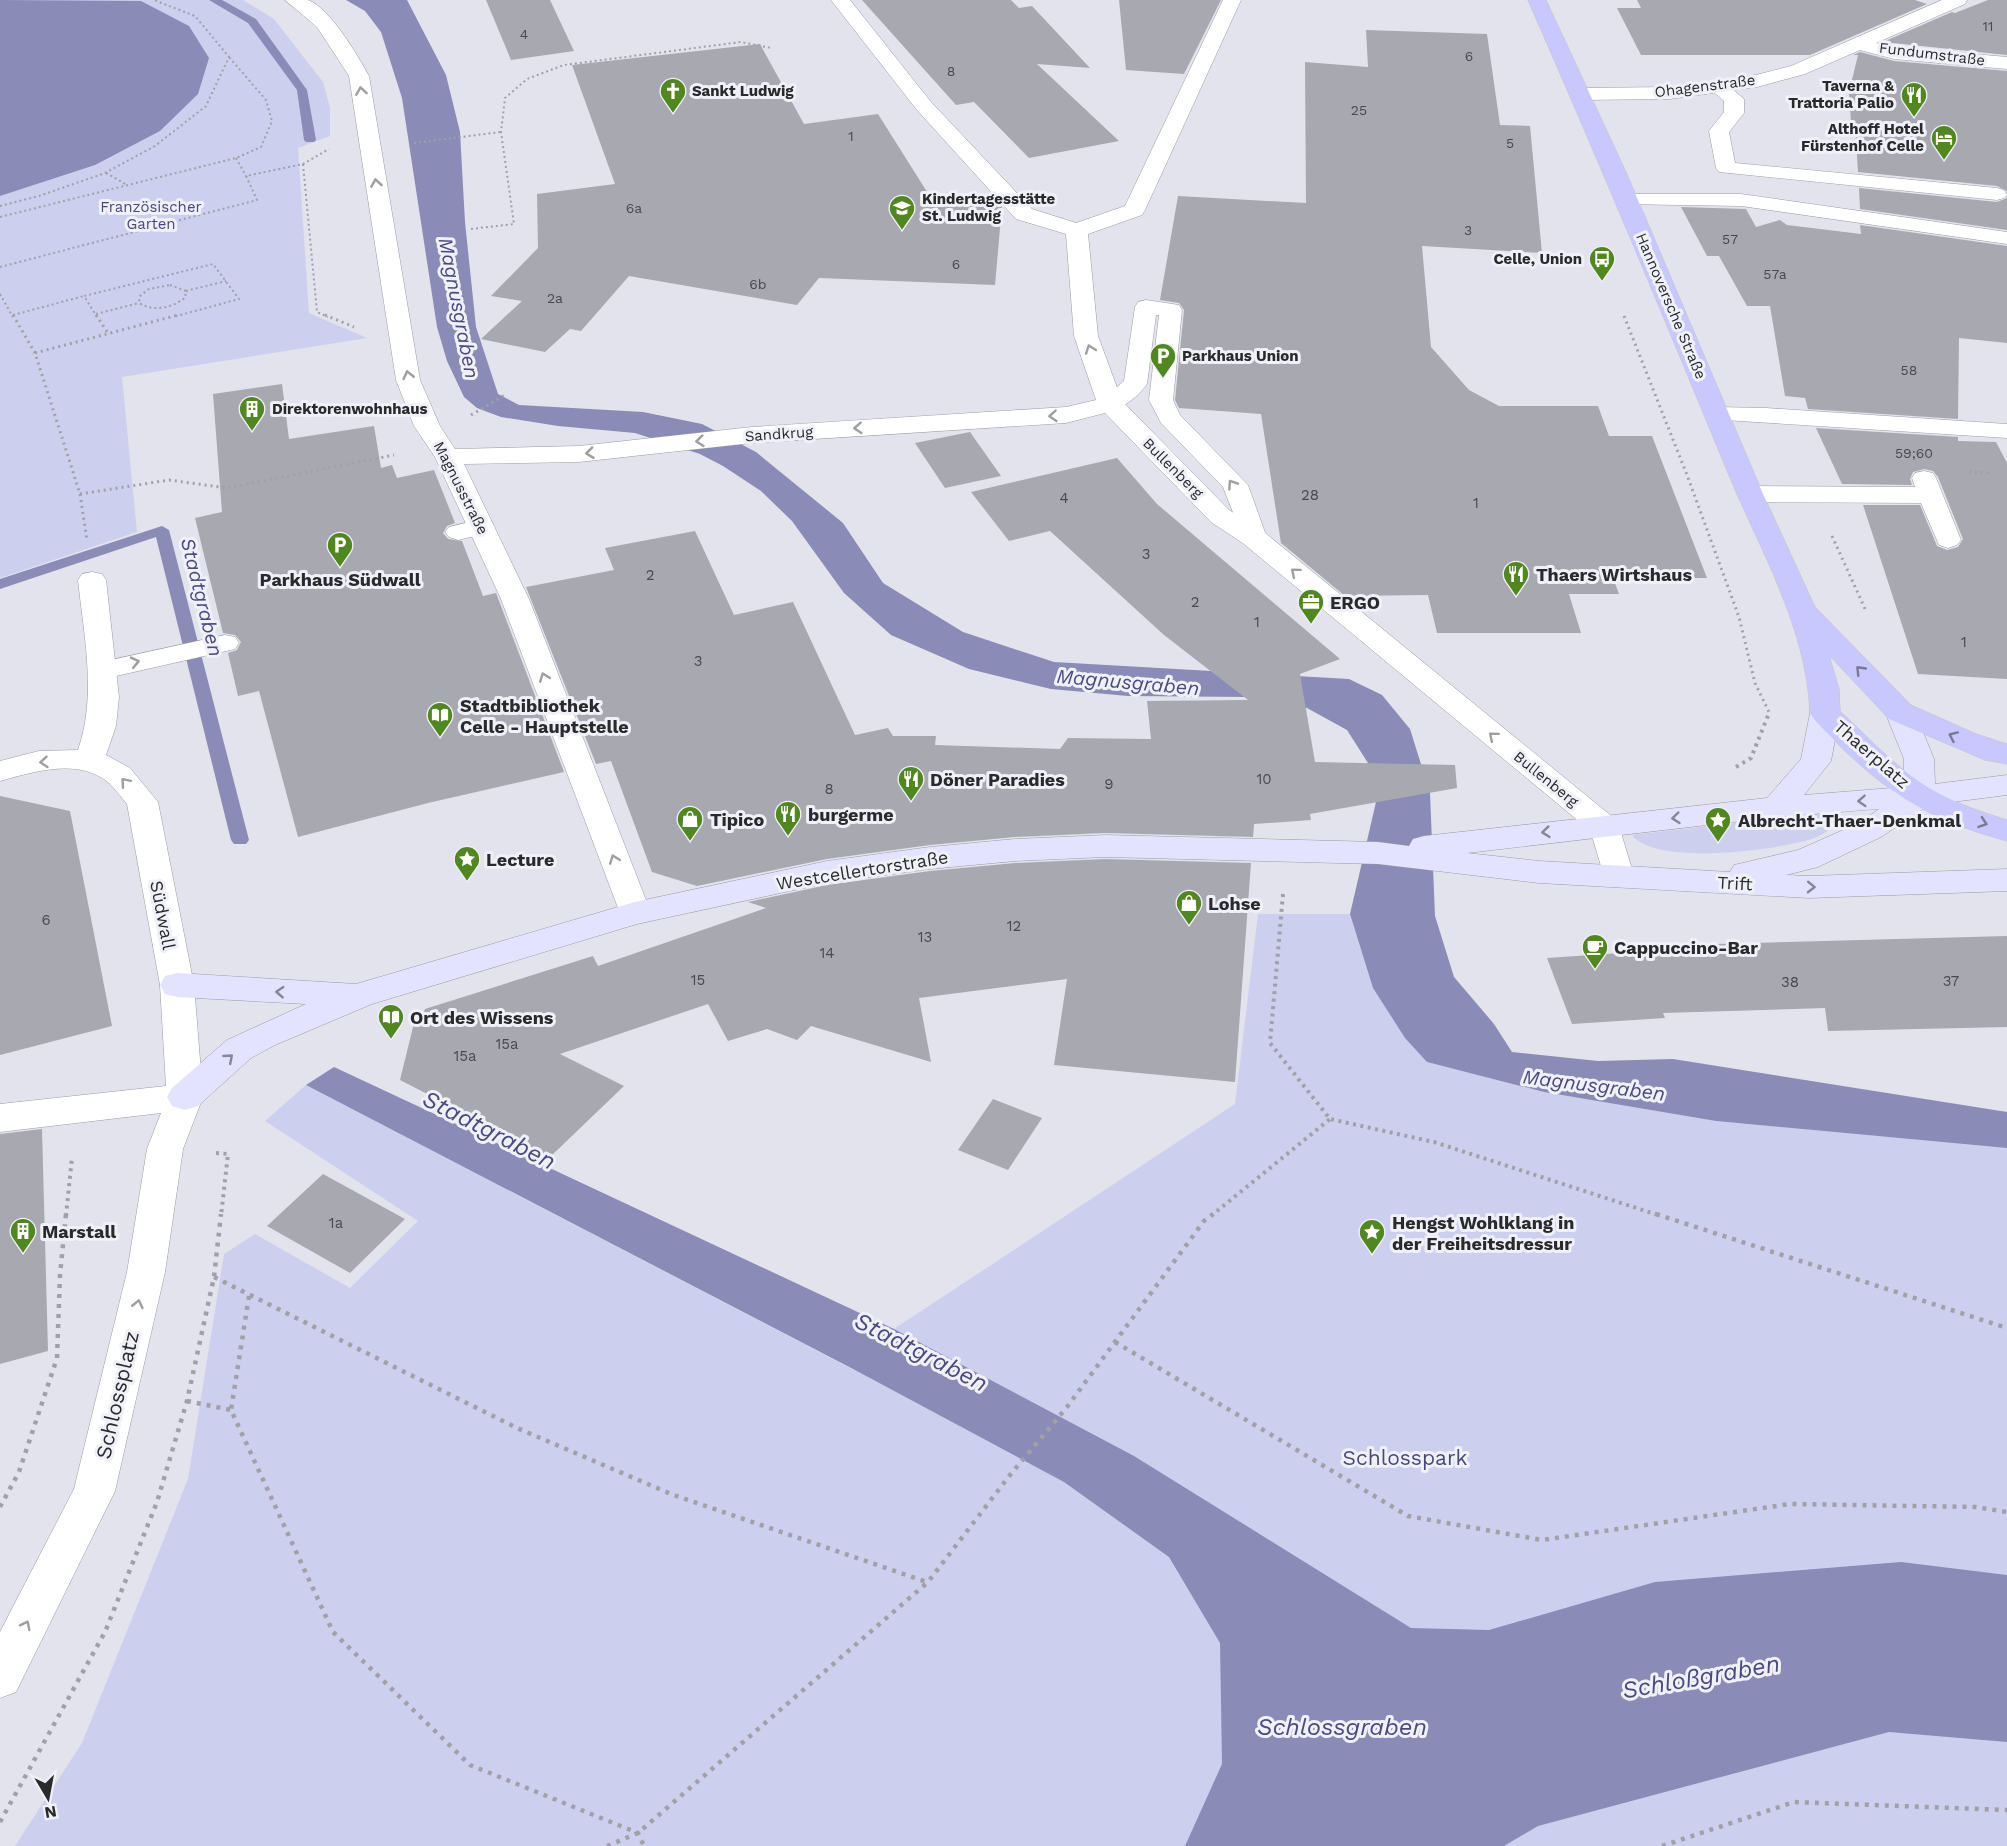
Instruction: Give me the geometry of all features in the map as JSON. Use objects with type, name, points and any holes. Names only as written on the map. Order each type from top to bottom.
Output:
[{"type":"main road","name":"Hannoversche Straße","points":[[1537,0],[1580,94],[1750,494],[1803,612],[1824,689],[1825,713]]},
{"type":"main road","name":"Hannoversche Straße","points":[[1803,612],[1900,712]]},
{"type":"main road","points":[[1900,712],[1965,741],[1996,753],[2007,754]]},
{"type":"main road","name":"Thaerplatz","points":[[1825,713],[1875,761],[1920,796],[2007,831]]},
{"type":"street","name":"Magnusstraße","points":[[294,0],[309,8],[339,40],[359,76],[408,380],[427,426],[445,451],[470,530],[515,599],[635,913]]},
{"type":"street","points":[[840,0],[924,106],[1024,214],[1077,230],[1134,210],[1232,0]]},
{"type":"street","name":"Ohagenstraße","points":[[1580,94],[1669,93],[1719,88],[1798,70],[1958,0]]},
{"type":"street","name":"Fundumstraße","points":[[1858,44],[1894,53],[2007,63]]},
{"type":"street","name":"Bullenberg","points":[[1077,230],[1086,336],[1110,404],[1220,516],[1254,538],[1604,826]]},
{"type":"street","name":"Sandkrug","points":[[445,451],[579,454],[752,435],[1066,415],[1110,404]]},
{"type":"street","points":[[0,771],[39,761],[90,759],[101,726],[104,697],[92,580]]},
{"type":"street","name":"Thaerplatz","points":[[1900,712],[1919,759],[1920,796]]},
{"type":"street","name":"Thaerplatz","points":[[1776,807],[1816,761],[1825,713]]},
{"type":"street","name":"Südwall","points":[[90,759],[119,775],[142,802],[177,985],[185,1097]]},
{"type":"street","name":"Thaerplatz","points":[[1462,852],[1604,826],[1776,807],[1920,796],[2007,785]]},
{"type":"street","name":"Thaerplatz","points":[[1711,881],[1807,859],[1870,830],[1920,796]]},
{"type":"street","name":"Westcellertorstraße","points":[[360,995],[635,913],[827,872],[930,858],[1015,850],[1106,846],[1334,853],[1462,852]]},
{"type":"street","name":"Trift","points":[[1462,852],[1539,872],[1809,887],[2007,880]]},
{"type":"street","points":[[177,985],[360,995]]},
{"type":"street","points":[[0,1118],[185,1097],[239,1050],[263,1036],[360,995]]},
{"type":"street","name":"Schlossplatz","points":[[0,1677],[94,1491],[146,1272],[165,1149],[185,1097]]},
{"type":"lane","points":[[1719,88],[1734,99],[1734,113],[1719,131],[1726,168],[1997,194]]},
{"type":"lane","points":[[1626,200],[1741,200],[2007,238]]},
{"type":"lane","points":[[1110,404],[1135,384],[1146,307],[1171,310],[1161,400],[1170,418],[1235,485],[1254,538]]},
{"type":"lane","points":[[1716,414],[2007,431]]},
{"type":"lane","points":[[1750,494],[1927,487],[1948,540]]},
{"type":"lane","points":[[103,670],[214,645]]},
{"type":"lane","points":[[1604,826],[1619,876]]},
{"type":"path","points":[[0,217],[236,158],[261,147],[272,121],[266,100],[195,16],[154,0]]},
{"type":"path","points":[[471,229],[514,224],[501,132],[505,98],[527,79],[564,65],[741,42],[771,48]]},
{"type":"path","points":[[0,206],[39,196],[105,173],[155,146],[206,106],[229,57]]},
{"type":"path","points":[[405,144],[501,132]]},
{"type":"path","points":[[246,176],[303,164],[330,148]]},
{"type":"path","points":[[0,267],[257,200],[236,158]]},
{"type":"path","points":[[303,164],[317,312],[351,327],[400,329]]},
{"type":"path","points":[[105,173],[127,185]]},
{"type":"path","points":[[13,315],[213,264],[239,299],[35,353]]},
{"type":"path","points":[[150,279],[156,287]]},
{"type":"path","points":[[139,303],[138,299],[143,292],[156,287],[177,286],[186,291],[225,280]]},
{"type":"path","points":[[96,314],[139,303],[147,307],[169,307],[181,301],[187,294],[186,291]]},
{"type":"path","points":[[0,294],[35,353],[80,494],[86,530]]},
{"type":"path","points":[[84,296],[108,333]]},
{"type":"path","points":[[169,307],[176,316]]},
{"type":"path","points":[[1622,310],[1687,475],[1739,617],[1755,682],[1770,714]]},
{"type":"path","points":[[466,418],[507,394]]},
{"type":"path","points":[[80,494],[169,480],[227,488],[445,451]]},
{"type":"path","points":[[1293,894],[1282,894],[1270,1043],[1330,1119],[1434,1142],[2007,1328]]},
{"type":"path","points":[[0,1507],[19,1472],[57,1358],[60,1275],[80,1109]]},
{"type":"path","points":[[607,1846],[638,1833],[928,1582],[1010,1475],[1067,1407],[1204,1221],[1330,1119]]},
{"type":"path","points":[[214,1277],[517,1428],[661,1489],[928,1582]]},
{"type":"path","points":[[249,1296],[231,1410],[333,1632],[470,1765],[638,1833],[645,1846]]},
{"type":"path","points":[[1114,1342],[1408,1516],[1542,1540],[1790,1504],[1976,1507],[2007,1512]]},
{"type":"path","points":[[187,1401],[231,1410]]},
{"type":"path","points":[[1662,1846],[1794,1802],[2007,1810]]},
{"type":"green space","name":"Französischer Garten","points":[[0,0],[243,0],[274,19],[323,82],[330,108],[330,136],[298,148],[309,313],[367,338],[122,377],[137,532],[0,578]]},
{"type":"green space","points":[[1843,810],[1822,835],[1800,842],[1750,851],[1692,853],[1666,851],[1645,845],[1632,835]]},
{"type":"green space","name":"Schlosspark","points":[[1258,914],[1350,914],[1373,988],[1427,1062],[1544,1092],[1716,1121],[2007,1148],[2007,1846],[15,1846],[82,1743],[188,1479],[224,1254],[255,1234],[350,1288],[418,1221],[265,1121],[306,1085],[854,1370],[894,1329],[1235,1104]]},
{"type":"water","points":[[0,0],[141,1],[189,26],[209,58],[198,94],[160,131],[95,165],[0,196]]},
{"type":"water","name":"Magnusgraben","points":[[346,0],[407,0],[446,75],[460,132],[465,222],[476,327],[498,394],[519,405],[643,412],[702,424],[756,452],[843,523],[883,583],[963,632],[1054,662],[1349,679],[1382,695],[1410,729],[1430,793],[1435,916],[1454,977],[1494,1024],[1512,1052],[1598,1061],[1673,1059],[2007,1112],[2007,1148],[1716,1121],[1544,1092],[1427,1062],[1405,1038],[1373,988],[1350,914],[1376,802],[1368,763],[1347,730],[1307,708],[1249,697],[1128,696],[1051,689],[969,669],[891,635],[844,593],[792,521],[761,491],[723,466],[700,454],[635,433],[558,426],[501,417],[477,408],[464,397],[447,361],[437,327],[402,98],[381,32],[365,11]]},
{"type":"water","name":"Schlossgraben","points":[[334,1067],[894,1329],[1134,1456],[1411,1628],[1489,1630],[1655,1582],[1901,1562],[2007,1575],[2007,1742],[1889,1732],[1538,1826],[1504,1846],[1185,1846],[1222,1764],[1220,1643],[1169,1557],[1064,1482],[855,1370],[306,1085]]},
{"type":"building","points":[[486,0],[550,0],[574,51],[511,60]]},
{"type":"building","points":[[862,0],[1011,0],[1019,8],[1032,6],[1090,68],[1037,64],[1119,141],[1029,158],[974,102],[956,105]]},
{"type":"building","points":[[1119,0],[1221,0],[1184,74],[1126,70]]},
{"type":"building","points":[[1637,0],[1915,0],[1927,4],[1810,55],[1641,55],[1617,8],[1641,8]]},
{"type":"building","points":[[1988,0],[2007,0],[2007,55],[1883,42],[1952,12],[1955,13]]},
{"type":"building","points":[[1366,30],[1487,34],[1500,125],[1530,126],[1542,253],[1422,246],[1431,347],[1469,390],[1499,406],[1598,406],[1609,436],[1652,436],[1707,578],[1613,578],[1619,594],[1569,594],[1581,633],[1437,633],[1428,595],[1345,596],[1281,543],[1261,414],[1179,408],[1175,400],[1184,310],[1179,303],[1160,300],[1178,196],[1306,203],[1305,62],[1368,67]]},
{"type":"building","points":[[760,44],[804,124],[878,114],[929,195],[992,196],[1002,206],[995,285],[819,278],[797,305],[629,276],[581,331],[570,329],[545,352],[481,339],[522,301],[491,296],[538,248],[537,194],[615,184],[572,65]]},
{"type":"building","points":[[1860,52],[1894,61],[2007,71],[2007,191],[1997,186],[1858,172],[1855,124],[1851,123],[1849,92],[1858,55],[1853,55]]},
{"type":"building","points":[[1859,188],[1997,202],[2007,198],[2007,230],[1860,209]]},
{"type":"building","points":[[1681,207],[1746,209],[1756,227],[1780,220],[1787,225],[1861,234],[1860,225],[2007,246],[2007,343],[1959,338],[1958,419],[1808,409],[1805,398],[1785,396],[1770,306],[1747,306],[1719,256],[1707,256]]},
{"type":"building","points":[[282,384],[289,439],[374,426],[381,468],[392,465],[397,478],[434,470],[455,523],[447,526],[443,533],[448,539],[462,541],[483,596],[496,593],[564,772],[428,803],[298,837],[259,691],[238,696],[228,653],[237,650],[241,642],[235,635],[223,633],[195,518],[222,512],[213,394]]},
{"type":"building","points":[[1816,428],[1958,437],[1958,441],[1996,442],[2007,463],[2007,679],[1918,674],[1863,505],[1920,505],[1937,546],[1947,550],[1958,547],[1963,539],[1938,477],[1933,471],[1924,469],[1913,472],[1910,479],[1912,485],[1842,484]]},
{"type":"building","points":[[970,432],[1001,476],[945,488],[915,443]]},
{"type":"building","points":[[1117,458],[1157,504],[1340,659],[1300,674],[1315,762],[1455,765],[1457,788],[1310,814],[1311,820],[1254,824],[1253,837],[1105,833],[1015,837],[930,845],[827,859],[697,886],[652,872],[611,761],[596,764],[526,587],[614,570],[605,548],[695,531],[734,615],[793,602],[855,735],[888,728],[893,736],[936,736],[935,745],[1060,749],[1068,738],[1151,739],[1147,701],[1248,700],[1164,635],[1050,531],[1009,541],[971,492]]},
{"type":"building","points":[[0,796],[70,811],[112,1026],[0,1055]]},
{"type":"building","points":[[1105,859],[1251,863],[1235,1082],[1054,1065],[1067,979],[919,998],[931,1062],[811,1026],[797,1040],[767,1029],[728,1041],[708,1004],[560,1054],[624,1086],[550,1157],[400,1080],[414,1023],[420,1023],[425,1009],[593,956],[598,966],[766,908],[748,902],[827,885],[930,871],[1015,863]]},
{"type":"building","points":[[2007,936],[2007,1027],[1828,1031],[1825,1008],[1663,1013],[1665,1018],[1572,1024],[1547,958],[1680,949],[1678,945]]},
{"type":"building","points":[[993,1099],[1042,1118],[1008,1170],[958,1150]]},
{"type":"building","name":"Marstall","points":[[42,1129],[48,1351],[0,1364],[0,1134]]},
{"type":"building","points":[[323,1174],[405,1219],[350,1273],[267,1226]]},
{"type":"waterway","points":[[214,0],[252,21],[302,90],[310,140]]},
{"type":"waterway","name":"Stadtgraben","points":[[0,584],[162,530],[240,840]]},
{"type":"place","name":"Sankt Ludwig","points":[[673,114]]},
{"type":"place","name":"Taverna & Trattoria Palio","points":[[1914,118]]},
{"type":"place","name":"Althoff Hotel Fürstenhof Celle","points":[[1944,161]]},
{"type":"place","name":"Kindertagesstätte St. Ludwig","points":[[902,231]]},
{"type":"place","name":"Celle, Union","points":[[1602,282]]},
{"type":"place","name":"Parkhaus Union","points":[[1163,379]]},
{"type":"place","name":"Direktorenwohnhaus","points":[[252,432]]},
{"type":"place","name":"Parkhaus Südwall","points":[[340,568]]},
{"type":"place","name":"Thaers Wirtshaus","points":[[1516,597]]},
{"type":"place","name":"ERGO","points":[[1311,625]]},
{"type":"place","name":"Stadtbibliothek Celle - Hauptstelle","points":[[440,738]]},
{"type":"place","name":"Döner Paradies","points":[[911,802]]},
{"type":"place","name":"burgerme","points":[[788,837]]},
{"type":"place","name":"Tipico","points":[[690,842]]},
{"type":"place","name":"Albrecht-Thaer-Denkmal","points":[[1718,843]]},
{"type":"place","name":"Lecture","points":[[467,882]]},
{"type":"place","name":"Lohse","points":[[1189,926]]},
{"type":"place","name":"Cappuccino-Bar","points":[[1595,970]]},
{"type":"place","name":"Ort des Wissens","points":[[391,1040]]},
{"type":"place","name":"Marstall","points":[[23,1254]]},
{"type":"place","name":"Hengst Wohlklang in der Freiheitsdressur","points":[[1372,1255]]},
{"type":"water label","name":"Schloßgraben","points":[[1701,1677]]}]
